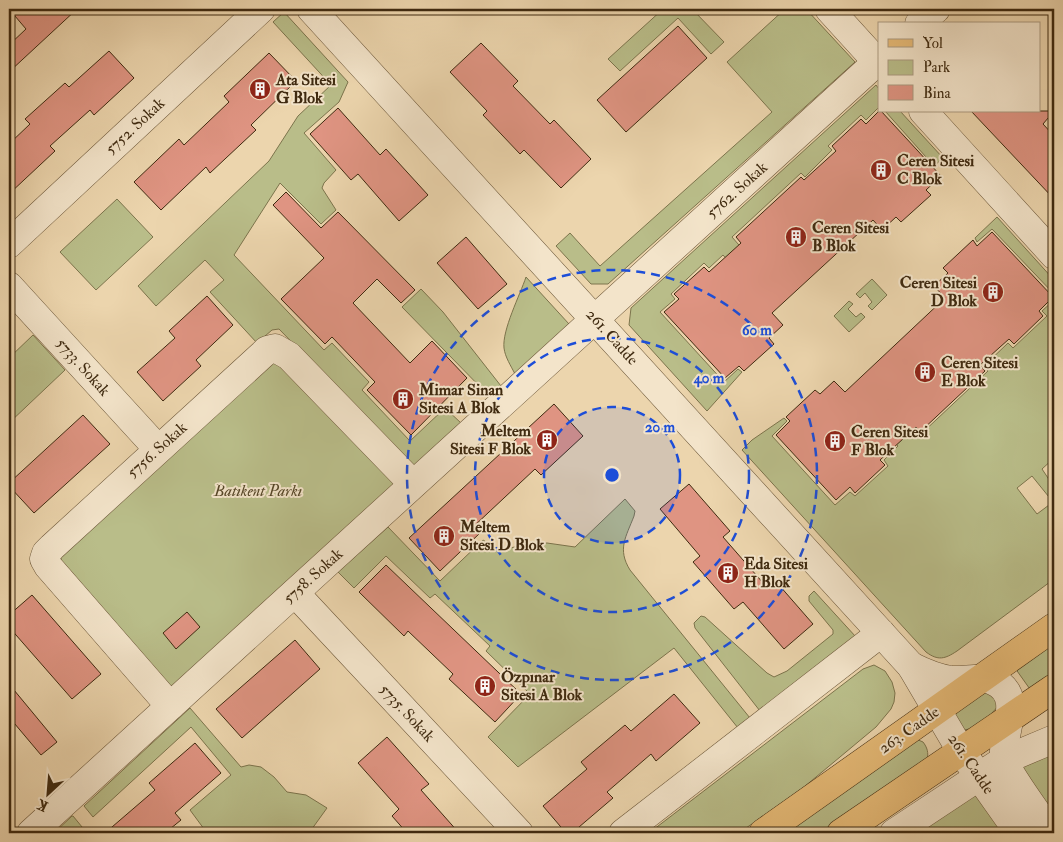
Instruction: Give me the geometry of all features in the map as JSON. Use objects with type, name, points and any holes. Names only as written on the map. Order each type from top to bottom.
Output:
[{"type":"main road","name":"263. Cadde","points":[[763,833],[1054,627]]},
{"type":"main road","points":[[841,833],[1054,688]]},
{"type":"street","name":"5752. Sokak","points":[[9,244],[261,9]]},
{"type":"street","points":[[829,9],[878,61]]},
{"type":"street","points":[[921,22],[936,9]]},
{"type":"street","name":"261. Cadde","points":[[316,10],[912,666],[961,751],[1019,833]]},
{"type":"street","name":"5762. Sokak","points":[[595,319],[878,63]]},
{"type":"street","points":[[923,112],[1054,255]]},
{"type":"street","name":"5733. Sokak","points":[[9,286],[158,449]]},
{"type":"street","name":"5758. Sokak","points":[[31,833],[595,319]]},
{"type":"street","name":"5756. Sokak","points":[[170,706],[48,566],[44,559],[46,553],[52,547],[158,449],[263,354],[275,348],[289,356],[414,484]]},
{"type":"street","name":"5735. Sokak","points":[[295,593],[519,833]]},
{"type":"street","points":[[623,833],[881,633]]},
{"type":"street","name":"261. Cadde","points":[[912,666],[928,675],[939,678],[952,680],[981,679],[993,681],[1002,686],[1007,693],[1011,710],[1004,760],[1008,769],[1051,833]]},
{"type":"street","points":[[894,833],[1004,760],[1016,754],[1052,746]]},
{"type":"green space","points":[[663,9],[692,9],[724,42],[711,54],[678,18],[620,71],[608,59]]},
{"type":"green space","points":[[785,9],[806,9],[855,62],[608,284],[591,284],[556,246],[570,233],[600,266],[772,112],[727,62]]},
{"type":"green space","points":[[284,12],[348,82],[339,102],[304,133],[336,170],[322,188],[336,210],[321,224],[280,183],[234,255],[324,350],[332,343],[369,382],[362,390],[410,441],[445,408],[461,423],[414,467],[279,329],[272,330],[257,343],[210,292],[224,280],[205,260],[156,306],[138,286],[269,161],[298,116],[331,85],[273,22]]},
{"type":"green space","points":[[876,85],[878,88],[878,108],[866,120],[861,115],[828,146],[832,150],[805,177],[801,173],[732,237],[745,252],[732,265],[723,255],[709,268],[704,263],[671,294],[675,299],[660,312],[724,382],[738,369],[742,372],[707,411],[629,325],[631,308]]},
{"type":"green space","points":[[886,112],[901,112],[943,158],[934,166]]},
{"type":"green space","points":[[117,199],[153,237],[96,290],[60,252]]},
{"type":"green space","points":[[997,217],[1054,280],[1054,294],[992,229],[977,242],[975,238]]},
{"type":"green space","points":[[526,277],[569,324],[515,374],[506,355],[504,341],[508,322]]},
{"type":"green space","points":[[872,279],[887,295],[872,310],[868,306],[872,302],[865,293],[860,298],[856,294]]},
{"type":"green space","points":[[421,289],[443,312],[501,386],[490,397],[402,307]]},
{"type":"green space","points":[[1054,300],[1054,458],[1042,469],[1054,487],[1054,579],[957,651],[949,656],[934,657],[926,652],[742,450],[752,440],[784,418],[787,421],[772,436],[835,505],[850,492],[855,496],[888,466],[884,460],[898,446],[889,436],[906,421],[920,435],[988,371],[984,366],[1008,343],[1013,348],[1047,316],[1042,311]],"holes":[[[1032,476],[1053,502],[1037,514],[1017,488]]]},
{"type":"green space","points":[[849,301],[853,304],[848,309],[856,317],[861,313],[865,317],[849,332],[834,316]]},
{"type":"green space","points":[[33,335],[65,370],[9,423],[9,358]]},
{"type":"green space","name":"Batıkent Parkı","points":[[273,363],[280,365],[395,484],[173,686],[170,686],[61,560],[61,557]]},
{"type":"green space","points":[[625,499],[635,511],[624,543],[623,549],[626,563],[750,718],[738,728],[674,648],[518,767],[488,737],[530,694],[486,651],[490,646],[435,594],[430,598],[386,556],[354,588],[338,572],[388,527],[440,581],[483,540],[496,548],[503,549],[547,543],[575,547]]},
{"type":"green space","points":[[814,591],[856,637],[760,711],[695,628],[694,623],[701,616],[705,617],[767,673],[774,677],[787,671],[833,634],[833,630],[809,601],[809,596]]},
{"type":"green space","points":[[1054,641],[1054,677],[1032,692],[1015,668]]},
{"type":"green space","points":[[874,665],[885,671],[892,682],[895,693],[891,709],[876,727],[804,787],[739,833],[649,833],[863,669]]},
{"type":"green space","points":[[989,691],[999,705],[979,724],[964,730],[955,715],[970,702]]},
{"type":"green space","points":[[190,708],[241,767],[249,765],[261,767],[274,777],[287,792],[306,795],[327,808],[309,833],[207,833],[190,810],[231,775],[191,727],[93,817],[84,806]]},
{"type":"green space","points":[[916,739],[923,742],[926,746],[927,760],[819,833],[780,833]]},
{"type":"green space","points":[[1047,743],[1054,756],[1054,833],[1016,754]]},
{"type":"green space","points":[[979,777],[1019,833],[894,833]]},
{"type":"green space","points":[[72,816],[87,833],[54,833]]},
{"type":"building","points":[[9,9],[77,9],[9,72],[9,45],[26,29]]},
{"type":"building","points":[[678,26],[707,58],[626,132],[597,100]]},
{"type":"building","points":[[481,43],[518,81],[513,86],[550,124],[554,120],[591,159],[561,188],[524,150],[520,154],[483,115],[487,111],[450,72]]},
{"type":"building","points":[[109,51],[134,78],[94,115],[90,110],[50,146],[55,151],[9,194],[9,144],[30,124],[25,119],[65,83],[69,87]]},
{"type":"building","points":[[269,53],[296,81],[251,125],[256,130],[210,173],[206,167],[161,210],[134,182],[179,139],[184,145],[229,102],[224,96]]},
{"type":"building","points":[[338,108],[380,155],[386,149],[428,195],[399,221],[358,174],[351,180],[310,134]]},
{"type":"building","points":[[1054,111],[1043,124],[1054,136],[1054,199],[972,112]]},
{"type":"building","points":[[878,112],[882,112],[941,176],[926,190],[931,195],[901,222],[896,217],[882,230],[873,220],[772,313],[783,325],[769,338],[774,344],[744,371],[739,366],[725,378],[664,312],[679,299],[674,294],[704,267],[709,272],[741,243],[736,237],[801,177],[804,180],[836,151],[832,146],[861,119],[866,124]]},
{"type":"building","points":[[286,192],[321,228],[338,212],[415,290],[401,303],[377,279],[353,303],[410,363],[432,341],[467,378],[411,435],[367,390],[375,382],[332,337],[325,344],[281,299],[324,258],[273,205]]},
{"type":"building","points":[[992,232],[1053,297],[1039,311],[1043,316],[1014,344],[1009,339],[980,365],[985,371],[920,432],[916,427],[880,460],[885,465],[855,493],[850,487],[836,500],[776,435],[790,421],[786,417],[815,390],[820,394],[834,381],[845,392],[945,298],[934,286],[948,273],[943,268],[973,240],[977,246]]},
{"type":"building","points":[[466,237],[507,284],[478,309],[437,263]]},
{"type":"building","points":[[207,296],[233,325],[196,360],[201,366],[163,401],[137,372],[175,338],[169,331]]},
{"type":"building","points":[[554,404],[583,436],[541,475],[535,469],[473,527],[480,533],[440,571],[409,538]]},
{"type":"building","points":[[83,415],[110,444],[34,513],[9,486],[9,483]]},
{"type":"building","points":[[689,484],[730,531],[723,537],[764,584],[772,577],[813,624],[784,649],[743,602],[734,609],[693,562],[700,556],[660,509]]},
{"type":"building","points":[[386,565],[521,694],[495,722],[449,679],[453,674],[408,631],[404,636],[359,592]]},
{"type":"building","points":[[32,595],[101,674],[72,699],[9,627],[9,615]]},
{"type":"building","points":[[187,612],[200,627],[176,649],[163,633]]},
{"type":"building","points":[[295,640],[320,669],[242,738],[216,709]]},
{"type":"building","points":[[9,684],[57,742],[41,755],[9,717]]},
{"type":"building","points":[[674,694],[700,723],[656,761],[651,754],[607,792],[613,798],[572,833],[566,833],[543,806],[587,769],[581,762],[625,725],[631,731]]},
{"type":"building","points":[[387,737],[429,784],[421,790],[459,833],[407,833],[392,816],[399,809],[358,763]]},
{"type":"building","points":[[195,743],[221,773],[175,813],[181,820],[165,833],[105,833],[155,790],[149,783]]},
{"type":"place","name":"Ata Sitesi G Blok","points":[[260,89]]},
{"type":"place","name":"Ceren Sitesi C Blok","points":[[881,170]]},
{"type":"place","name":"Ceren Sitesi B Blok","points":[[796,237]]},
{"type":"place","name":"Ceren Sitesi D Blok","points":[[993,292]]},
{"type":"place","name":"Ceren Sitesi E Blok","points":[[925,372]]},
{"type":"place","name":"Mimar Sinan Sitesi A Blok","points":[[403,399]]},
{"type":"place","name":"Meltem Sitesi F Blok","points":[[547,440]]},
{"type":"place","name":"Ceren Sitesi F Blok","points":[[835,441]]},
{"type":"place","name":"Meltem Sitesi D Blok","points":[[444,536]]},
{"type":"place","name":"Eda Sitesi H Blok","points":[[728,573]]},
{"type":"place","name":"Özpınar Sitesi A Blok","points":[[485,686]]}]
